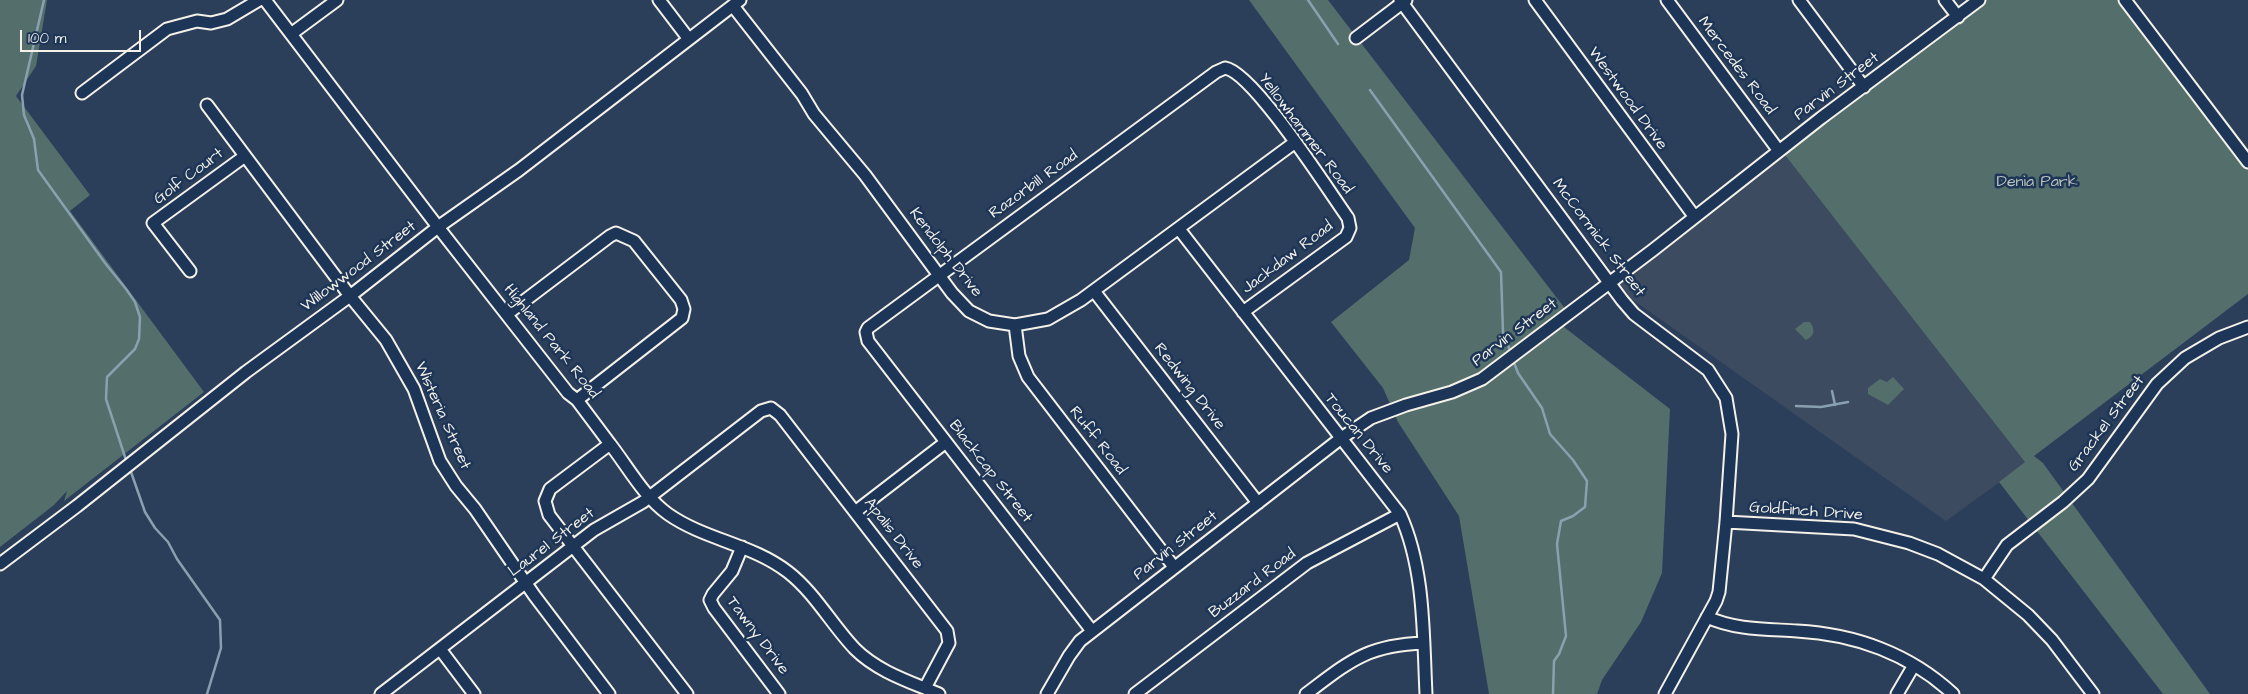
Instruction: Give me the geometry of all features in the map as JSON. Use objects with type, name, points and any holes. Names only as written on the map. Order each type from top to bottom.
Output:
[{"type":"street","points":[[82,93],[167,29],[197,21],[211,23],[227,19],[259,0]]},
{"type":"street","name":"Highland Park Road","points":[[266,0],[438,228],[508,314],[568,393],[577,400],[660,508],[682,522],[761,555],[790,574],[814,599],[852,645],[868,660],[939,694]]},
{"type":"street","points":[[291,34],[337,0]]},
{"type":"street","points":[[659,0],[688,38]]},
{"type":"street","name":"Westwood Drive","points":[[1536,0],[1694,216]]},
{"type":"street","name":"Mercedes Road","points":[[1667,0],[1779,151]]},
{"type":"street","points":[[1799,0],[1864,87]]},
{"type":"street","points":[[1945,0],[1958,17]]},
{"type":"street","name":"Parvin Street","points":[[1047,694],[1080,641],[1340,439],[1371,418],[1406,405],[1452,392],[1482,379],[1779,151],[1980,0]]},
{"type":"street","points":[[2125,0],[2248,162]]},
{"type":"street","points":[[1356,38],[1402,1]]},
{"type":"street","name":"McCormick Street","points":[[1402,1],[1609,283],[1634,314],[1708,370],[1723,392],[1729,410],[1732,434],[1721,582],[1716,601],[1665,694]]},
{"type":"street","name":"Willowwood Street","points":[[0,564],[246,372],[518,170],[688,38],[737,3]]},
{"type":"street","name":"Kendolph Drive","points":[[737,3],[802,94],[814,114],[865,175],[952,293],[969,311],[989,321],[1015,325],[1032,324],[1053,317],[1094,291],[1294,143]]},
{"type":"street","name":"Razorbill Road","points":[[866,332],[871,325],[938,275],[1216,72],[1225,68]]},
{"type":"street","name":"Yellowhammer Road","points":[[1225,68],[1233,70],[1256,91],[1348,218],[1350,228]]},
{"type":"street","name":"Wisteria Street","points":[[207,105],[350,296],[386,340],[404,368],[414,389],[440,460],[450,478],[498,540],[526,583],[609,694]]},
{"type":"street","name":"Golf Court","points":[[190,271],[153,224],[245,156]]},
{"type":"street","name":"Jackdaw Road","points":[[1243,312],[1346,237],[1350,228]]},
{"type":"street","name":"Toucan Drive","points":[[1178,229],[1400,514],[1406,528],[1415,563],[1420,592],[1426,694]]},
{"type":"street","points":[[508,314],[610,236],[616,233],[634,240],[681,300],[684,309],[682,318],[577,400]]},
{"type":"street","name":"Redwing Drive","points":[[1094,291],[1258,503]]},
{"type":"street","name":"Ruff Road","points":[[1015,325],[1019,356],[1028,377],[1174,567]]},
{"type":"street","name":"Grackel Street","points":[[1984,579],[2007,545],[2063,502],[2088,479],[2157,384],[2185,358],[2219,338],[2248,327]]},
{"type":"street","name":"Blackcap Street","points":[[866,332],[868,341],[1092,631]]},
{"type":"street","name":"Laurel Street","points":[[381,694],[572,546],[600,526],[629,511],[650,497],[761,411],[771,408]]},
{"type":"street","name":"Apalis Drive","points":[[771,408],[780,415],[949,635],[948,647],[925,688]]},
{"type":"street","points":[[855,512],[946,442]]},
{"type":"street","points":[[610,444],[550,489],[545,501],[549,515],[687,694]]},
{"type":"street","name":"Buzzard Road","points":[[1135,694],[1307,563],[1400,514]]},
{"type":"street","name":"Goldfinch Drive","points":[[1726,522],[1862,531],[1909,543],[1938,554],[1984,579],[2042,628],[2093,694]]},
{"type":"street","name":"Tawny Drive","points":[[742,547],[732,570],[710,600],[714,608],[779,694]]},
{"type":"street","points":[[1707,617],[1719,623],[1736,626],[1841,635],[1879,647],[1914,666],[1953,694]]},
{"type":"street","points":[[1306,694],[1351,661],[1366,653],[1400,644],[1424,642]]},
{"type":"street","points":[[440,649],[474,694]]},
{"type":"street","points":[[1897,694],[1914,666]]},
{"type":"shaded area","points":[[1781,150],[2026,463],[1946,521],[1609,283]]},
{"type":"green space","points":[[0,0],[47,0],[36,66],[16,96],[90,195],[70,211],[204,392],[64,501],[67,491],[54,505],[0,547]]},
{"type":"green space","points":[[1249,0],[1328,0],[1570,315],[1564,327],[1670,409],[1662,573],[1641,622],[1602,680],[1597,694],[1489,694],[1459,516],[1398,422],[1383,388],[1331,322],[1409,260],[1415,228]]},
{"type":"green space","name":"Denia Park","points":[[1978,0],[2125,0],[2248,160],[2248,294],[2034,456],[2043,463],[2210,694],[2163,694],[1999,482],[2025,462],[1781,150]]},
{"type":"green space","points":[[1804,322],[1810,322],[1813,327],[1813,334],[1806,340],[1795,329]]},
{"type":"green space","points":[[1893,377],[1904,389],[1888,405],[1868,394],[1868,388],[1880,379],[1887,382]]},
{"type":"waterway","points":[[44,0],[22,95],[24,115],[34,139],[38,170],[126,289],[135,302],[140,317],[139,339],[135,349],[107,377],[106,399],[126,460]]},
{"type":"waterway","points":[[1308,0],[1338,44]]},
{"type":"waterway","points":[[1370,90],[1501,272],[1503,332],[1511,353]]},
{"type":"waterway","points":[[1513,360],[1518,373],[1542,408],[1550,434],[1573,460],[1587,481],[1585,507],[1573,516],[1561,521],[1557,544],[1566,636],[1554,661],[1553,694]]},
{"type":"waterway","points":[[1832,391],[1835,405]]},
{"type":"waterway","points":[[1796,406],[1821,407],[1848,402]]},
{"type":"waterway","points":[[131,472],[145,512],[155,528],[168,542],[177,559],[220,620],[221,648],[207,694]]}]
